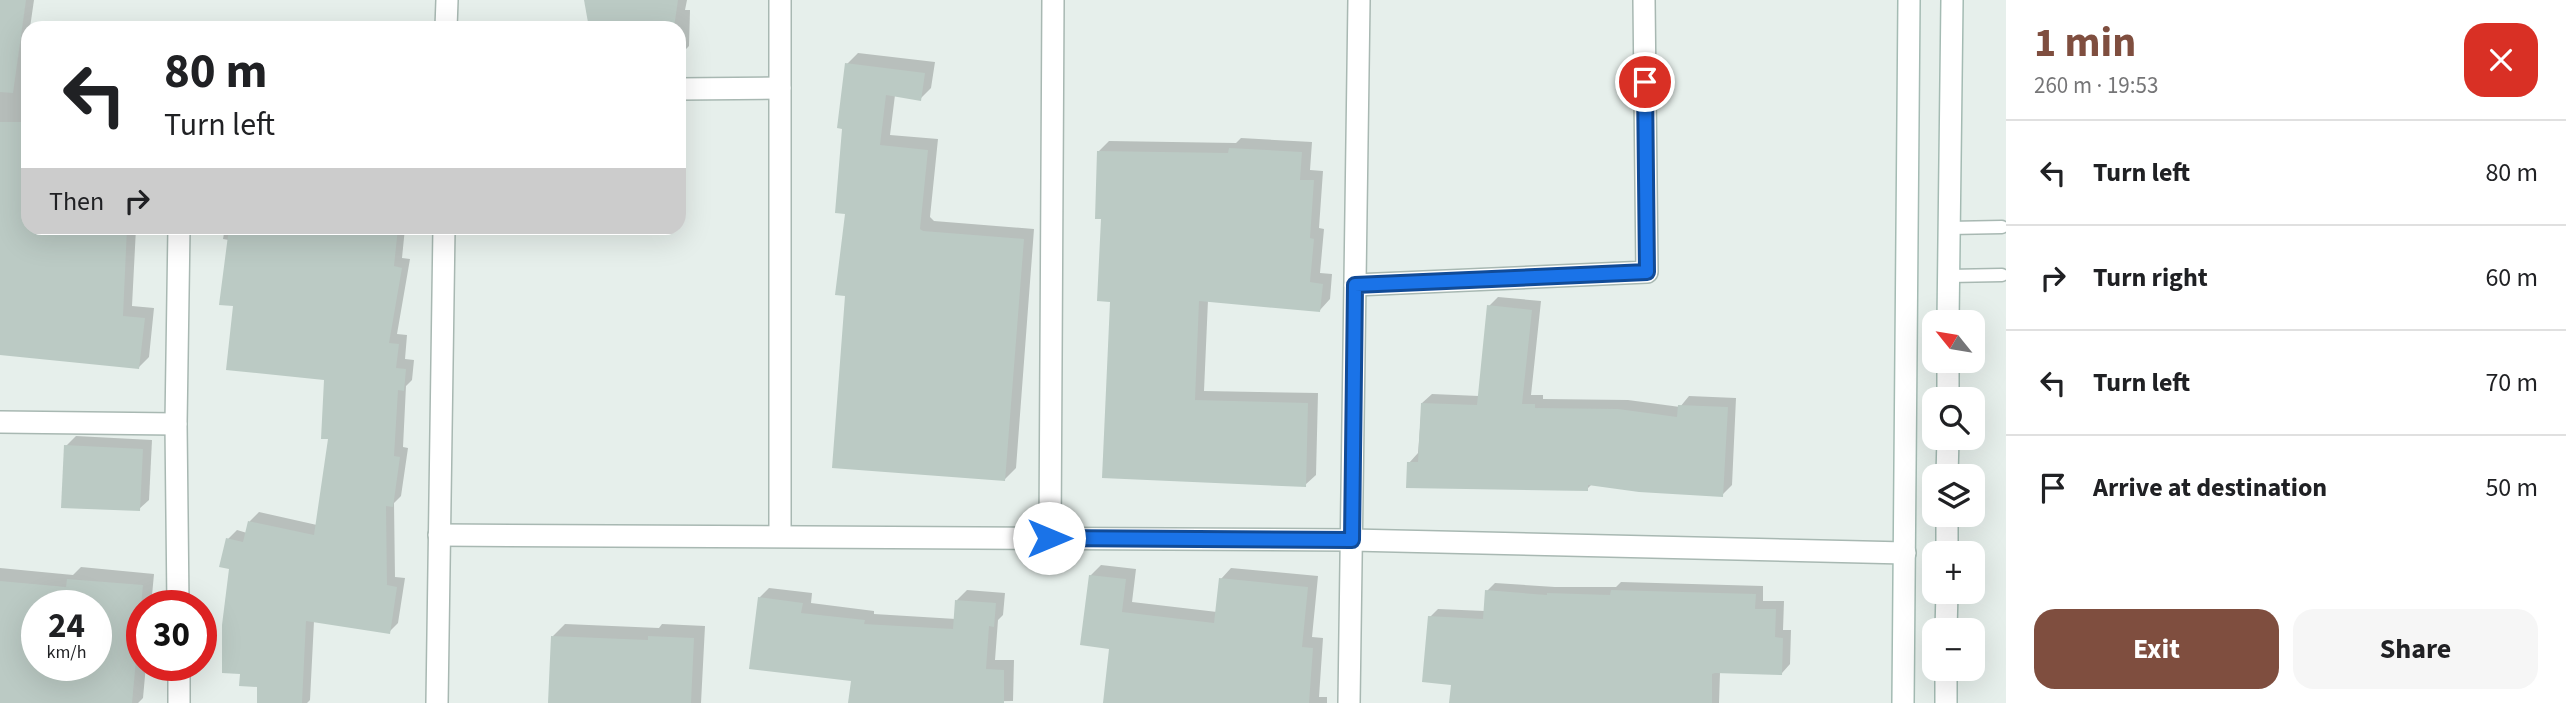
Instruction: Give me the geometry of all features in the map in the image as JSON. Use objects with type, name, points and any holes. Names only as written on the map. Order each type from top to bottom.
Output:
[{"type":"street","points":[[446,21],[447,0]]},
{"type":"street","points":[[780,0],[780,536]]},
{"type":"street","points":[[1049,538],[1053,0]]},
{"type":"street","points":[[1349,703],[1359,0]]},
{"type":"street","points":[[1355,285],[1647,272],[1644,0]]},
{"type":"street","points":[[1903,703],[1909,0]]},
{"type":"street","points":[[1948,310],[1952,0]]},
{"type":"street","points":[[686,89],[780,88]]},
{"type":"street","points":[[178,590],[176,424],[179,235]]},
{"type":"street","points":[[437,703],[444,235]]},
{"type":"street","points":[[0,422],[176,424]]},
{"type":"street","points":[[439,535],[1352,540],[1905,553]]},
{"type":"street","points":[[178,681],[179,703]]},
{"type":"street","points":[[1946,681],[1946,703]]},
{"type":"lane","points":[[1949,228],[2002,228]]},
{"type":"lane","points":[[1949,276],[2002,275]]},
{"type":"building","points":[[0,0],[26,0],[13,93],[0,92]]},
{"type":"building","points":[[584,0],[678,0],[675,21],[588,21]]},
{"type":"building","points":[[845,63],[925,73],[921,101],[886,95],[880,145],[928,150],[920,229],[1024,239],[1005,481],[832,468],[845,296],[835,295],[845,214],[835,213],[842,129],[837,128]]},
{"type":"building","points":[[0,122],[21,122],[21,235],[127,235],[123,316],[145,318],[139,369],[0,355]]},
{"type":"building","points":[[1229,148],[1302,152],[1300,180],[1314,180],[1310,238],[1314,239],[1310,282],[1323,284],[1320,312],[1199,301],[1195,400],[1308,403],[1306,487],[1102,478],[1110,302],[1097,301],[1101,219],[1095,219],[1097,151],[1228,153]]},
{"type":"building","points":[[228,235],[397,235],[394,266],[402,268],[389,343],[399,344],[396,368],[406,369],[404,391],[398,390],[394,456],[400,457],[393,507],[386,506],[387,585],[397,587],[390,634],[306,621],[302,703],[257,703],[257,687],[239,686],[240,674],[222,673],[222,625],[229,569],[219,567],[226,538],[243,542],[248,521],[314,535],[328,439],[321,439],[324,380],[226,370],[233,306],[219,305]]},
{"type":"building","points":[[1487,305],[1532,310],[1522,404],[1535,404],[1535,408],[1618,409],[1677,417],[1678,405],[1728,407],[1723,497],[1639,492],[1588,485],[1588,491],[1406,488],[1407,462],[1418,462],[1421,403],[1477,405]]},
{"type":"building","points":[[64,445],[143,449],[140,511],[61,508]]},
{"type":"building","points":[[1089,575],[1126,579],[1122,612],[1214,623],[1219,578],[1308,587],[1302,647],[1313,648],[1309,703],[1103,703],[1109,649],[1080,645]]},
{"type":"building","points":[[67,579],[143,585],[143,590],[126,590],[126,681],[134,681],[132,703],[0,703],[0,581],[66,587]]},
{"type":"building","points":[[1485,590],[1547,595],[1610,595],[1611,590],[1756,594],[1755,609],[1776,609],[1775,637],[1783,638],[1782,675],[1712,674],[1712,703],[1449,703],[1451,685],[1422,682],[1428,616],[1483,619]]},
{"type":"building","points":[[758,597],[803,603],[801,613],[865,620],[864,624],[953,629],[955,600],[996,603],[994,627],[989,626],[986,669],[1004,670],[1004,703],[848,703],[851,681],[749,669]]},
{"type":"building","points":[[551,636],[648,640],[648,636],[694,638],[691,703],[548,703]]},
{"type":"route","points":[[1049,538],[1352,540],[1355,285],[1647,272],[1645,82]]}]
